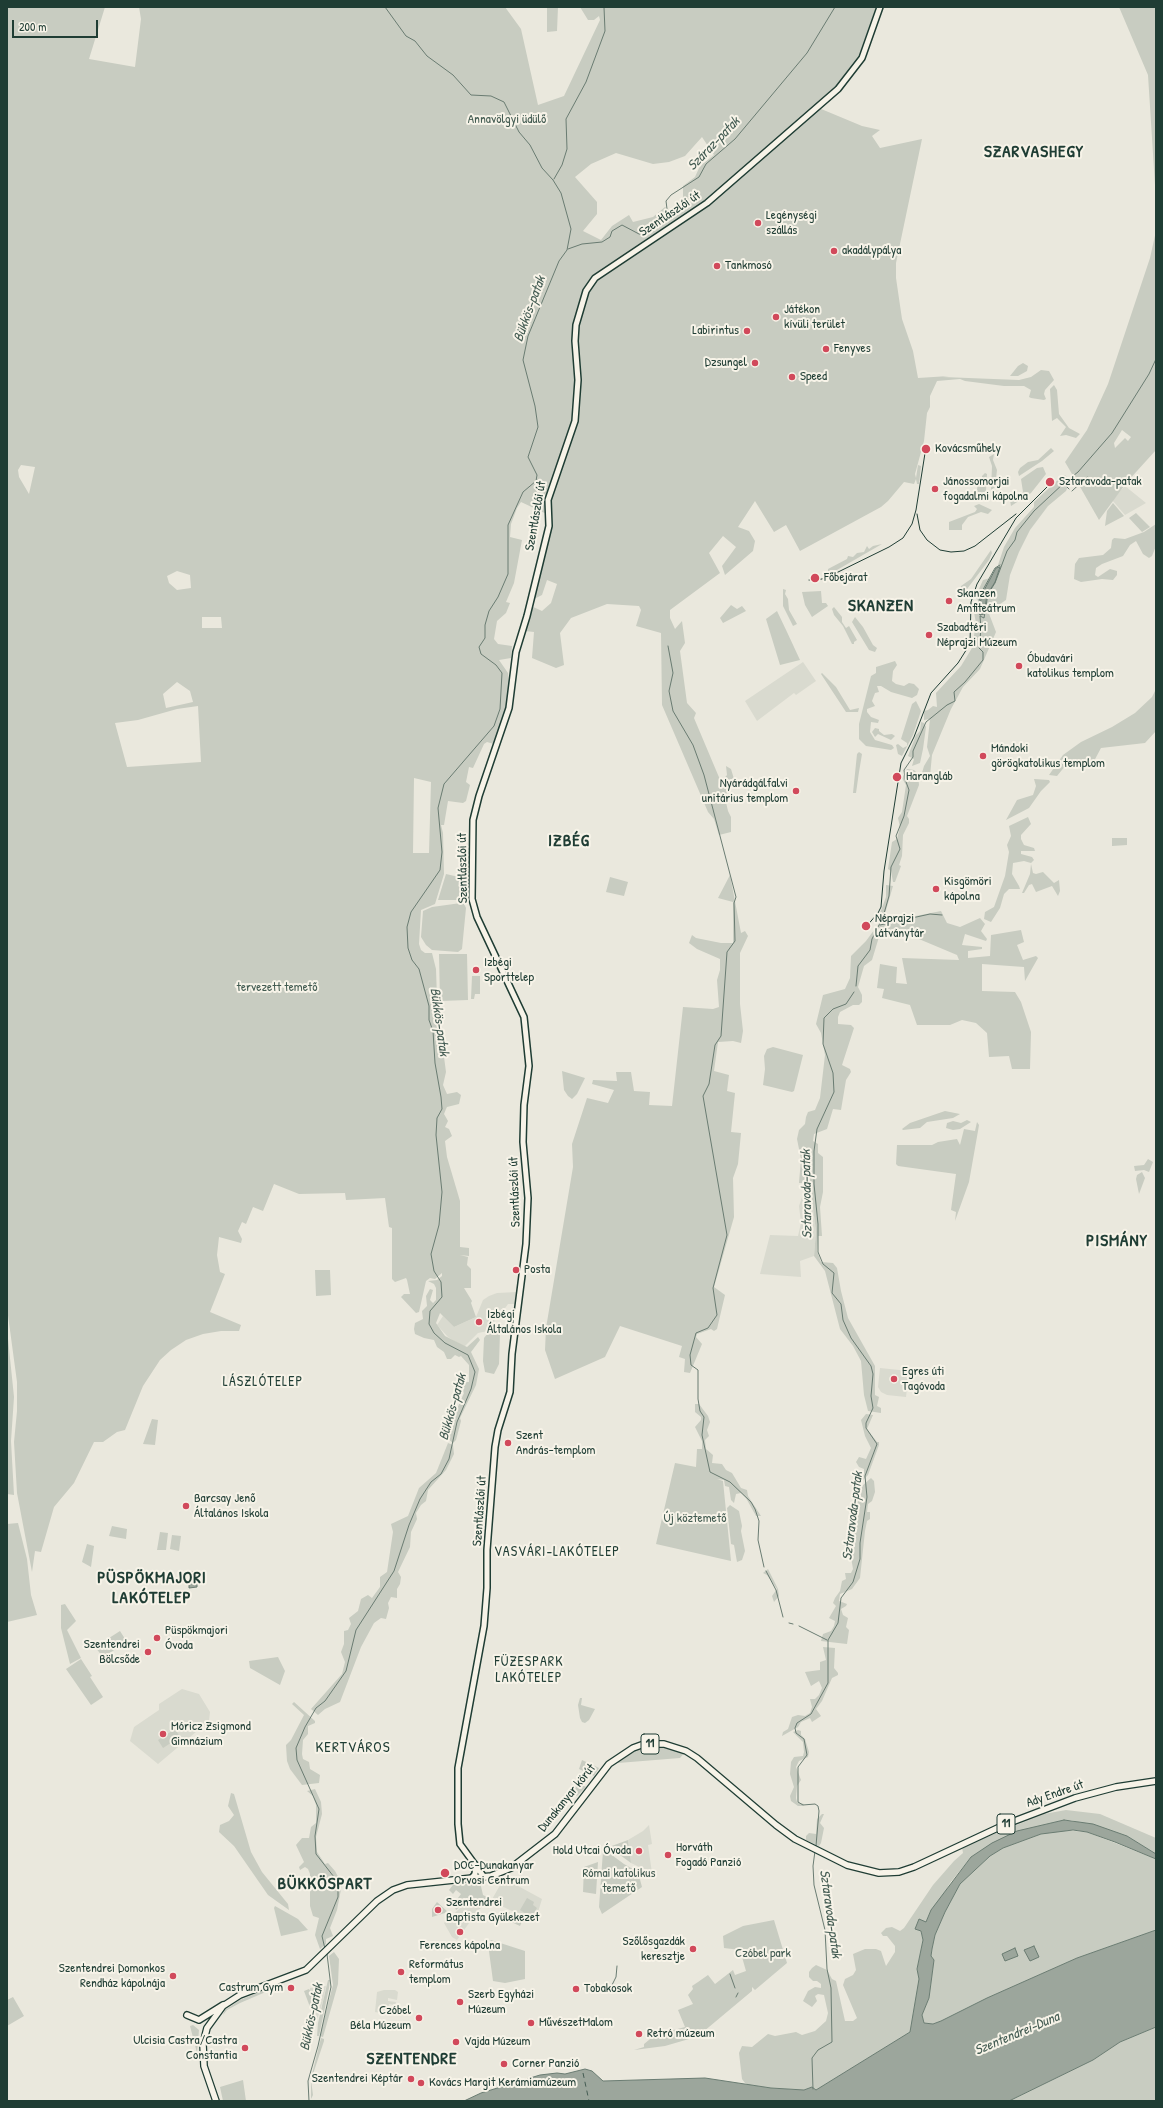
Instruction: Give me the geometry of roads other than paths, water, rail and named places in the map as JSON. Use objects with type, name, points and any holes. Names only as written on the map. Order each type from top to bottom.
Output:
[{"type":"main road","name":"Szentlászlói út","points":[[484,1877],[460,1844],[458,1836],[458,1768],[461,1741],[484,1626],[487,1550],[496,1437],[510,1392],[512,1354],[526,1244],[528,1198],[523,1142],[524,1106],[529,1066],[524,1017],[477,917],[472,899],[473,820],[479,796],[509,708],[516,652],[527,616],[549,526],[548,500],[574,425],[578,380],[575,341],[576,324],[586,291],[595,278],[707,203],[838,89],[862,58],[880,7]]},
{"type":"main road","name":"Dunakanyar körút","points":[[216,2101],[204,2066],[203,2044],[210,2022],[228,2002],[240,1995],[306,1970],[377,1901],[393,1890],[416,1884],[484,1877],[506,1871],[548,1840],[566,1820],[609,1764],[617,1757],[633,1748],[654,1743],[678,1747],[697,1758],[776,1826],[816,1851],[862,1870],[890,1873]]},
{"type":"main road","name":"Ady Endre út","points":[[890,1873],[899,1872],[914,1867],[949,1849],[1045,1808],[1100,1791],[1156,1781]]},
{"type":"main road","points":[[471,1879],[475,1874],[476,1865]]},
{"type":"main road","points":[[187,2015],[198,2020],[211,2010],[228,2002]]},
{"type":"water","points":[[1000,567],[995,582],[987,595],[984,614],[980,615],[979,609],[982,594],[996,568]]},
{"type":"water","points":[[189,1572],[197,1572],[197,1587],[189,1588]]},
{"type":"water","name":"Szentendrei-Duna","points":[[1064,1820],[1093,1824],[1127,1836],[1156,1854],[1156,1859],[1087,1832],[1073,1830],[1041,1834],[1003,1848],[990,1856],[960,1884],[935,1935],[931,1956],[934,1960],[929,1998],[922,2015],[924,2023],[933,2024],[941,2021],[987,1998],[1077,1958],[1156,1930],[1156,2027],[1120,2042],[1093,2060],[1009,2101],[464,2101],[481,2093],[540,2075],[557,2073],[565,2074],[585,2069],[592,2071],[603,2081],[705,2078],[771,2088],[804,2090],[812,2087],[816,2090],[910,2032],[919,1979],[917,1969],[923,1940],[921,1931],[915,1929],[919,1919],[926,1922],[931,1910],[971,1857],[992,1843],[1017,1831]]},
{"type":"water","points":[[1034,1946],[1039,1957],[1030,1961],[1024,1950]]},
{"type":"water","points":[[1015,1948],[1018,1956],[1005,1961],[1002,1954]]},
{"type":"waterway","name":"Bükkös-patak","points":[[325,1949],[322,1936],[338,1897],[338,1887],[334,1877],[316,1854],[315,1836],[319,1809],[297,1760],[296,1748],[305,1727],[316,1708],[325,1701],[346,1671],[356,1630],[394,1571],[409,1525],[420,1499],[431,1482],[441,1474],[449,1459],[457,1422],[471,1389],[475,1372],[468,1355],[445,1343],[434,1333],[429,1324],[430,1311],[442,1297],[441,1282],[434,1271],[431,1254],[439,1225],[442,1192],[436,1135],[437,1118],[442,1109],[435,1063],[433,1031],[429,1020],[429,1006],[419,969],[412,960],[408,948],[407,927],[411,912],[440,870],[442,852],[438,808],[444,784],[494,726],[500,709],[502,673],[496,665],[481,654],[479,647],[485,638],[485,625],[489,611],[498,597],[508,574],[508,525],[523,492],[536,481],[537,475],[528,457],[538,427],[535,406],[523,360],[528,336],[559,261],[567,250],[571,229],[561,193],[553,180],[542,168],[530,145],[519,132],[504,102],[491,96],[471,95],[453,75],[427,56],[415,41],[406,36],[385,7]]},
{"type":"waterway","points":[[554,179],[562,165],[567,149],[566,119],[586,82],[605,31],[604,7]]},
{"type":"waterway","name":"Száraz-patak","points":[[568,249],[582,244],[602,242],[610,237],[612,231],[622,225],[639,234],[648,234],[650,223],[662,219],[667,209],[666,201],[671,195],[699,177],[706,164],[735,139],[807,53],[835,7]]},
{"type":"waterway","name":"Sztaravoda-patak","points":[[856,986],[858,966],[870,950],[872,939],[883,917],[889,896],[891,867],[900,849],[896,836],[904,816],[909,790],[905,779],[904,770],[913,757],[913,751],[926,722],[947,705],[955,701],[954,692],[965,682],[983,660],[983,652],[979,648],[981,629],[980,616],[984,618],[988,594],[995,583],[1007,551],[1015,540],[1017,532],[1034,511],[1078,472],[1112,433],[1149,374],[1156,359]]},
{"type":"waterway","points":[[1072,491],[1087,477],[1089,478]]},
{"type":"waterway","points":[[1064,484],[1069,489]]},
{"type":"waterway","points":[[980,615],[978,608],[980,595],[995,568],[1000,565]]},
{"type":"waterway","points":[[668,646],[673,673],[669,691],[673,711],[693,745],[704,775],[736,897],[734,903],[735,941],[727,952],[721,1036],[715,1045],[709,1084],[703,1096],[727,1235],[713,1288],[717,1315],[708,1328],[696,1333],[690,1355],[691,1365],[698,1370],[698,1399],[700,1411],[704,1417],[702,1435],[710,1472],[730,1482],[751,1502],[755,1509],[759,1521],[758,1540],[764,1567]]},
{"type":"waterway","points":[[880,925],[930,914],[942,915]]},
{"type":"waterway","name":"Sztaravoda-patak","points":[[816,1846],[819,1811],[818,1806],[815,1804],[803,1805],[798,1802],[798,1767],[807,1755],[804,1739],[796,1733],[795,1728],[797,1723],[811,1714],[828,1683],[828,1640],[838,1623],[841,1598],[853,1582],[860,1559],[860,1543],[867,1497],[865,1476],[877,1444],[866,1428],[866,1423],[873,1408],[871,1396],[873,1374],[871,1366],[851,1338],[843,1320],[841,1304],[832,1293],[834,1273],[823,1264],[818,1252],[818,1224],[814,1184],[814,1151],[817,1129],[834,1092],[833,1073],[823,1044],[824,1018],[833,1009],[846,1004],[854,992]]},
{"type":"waterway","points":[[766,1571],[776,1590],[783,1617]]},
{"type":"waterway","points":[[789,1623],[793,1624]]},
{"type":"waterway","points":[[799,1626],[827,1640]]},
{"type":"waterway","name":"Sztaravoda-patak","points":[[813,2089],[812,2058],[818,2050],[832,2042],[831,1988],[827,1969],[825,1930],[814,1885],[813,1866],[815,1851]]},
{"type":"waterway","name":"Bükkös-patak","points":[[309,2101],[308,2081],[318,2046],[331,1987],[327,1954]]},
{"type":"waterway","points":[[612,1985],[616,1977],[617,1966]]},
{"type":"waterway","points":[[730,1974],[735,1988]]},
{"type":"waterway","points":[[736,1997],[738,1993]]},
{"type":"tram line","points":[[809,580],[822,579],[832,575],[889,547],[903,538],[912,524],[916,510],[926,447]]},
{"type":"tram line","points":[[865,928],[878,913],[881,907],[884,871],[901,763],[914,737],[931,693],[958,663],[970,644],[971,602],[977,584],[1016,518],[1054,480]]},
{"type":"tram line","points":[[917,514],[920,530],[927,540],[940,550],[951,552],[964,551],[975,546],[1016,514]]},
{"type":"place","name":"Legénységi szállás","points":[[758,223]]},
{"type":"place","name":"akadálypálya","points":[[834,251]]},
{"type":"place","name":"Tankmosó","points":[[717,266]]},
{"type":"place","name":"Játékon kívüli terület","points":[[776,317]]},
{"type":"place","name":"Labirintus","points":[[747,331]]},
{"type":"place","name":"Fenyves","points":[[826,349]]},
{"type":"place","name":"Dzsungel","points":[[755,363]]},
{"type":"place","name":"Speed","points":[[792,377]]},
{"type":"place","name":"Kovácsműhely","points":[[926,449]]},
{"type":"place","name":"Sztaravoda-patak","points":[[1050,482]]},
{"type":"place","name":"Jánossomorjai fogadalmi kápolna","points":[[935,489]]},
{"type":"place","name":"Főbejárat","points":[[815,578]]},
{"type":"place","name":"Skanzen Amfiteátrum","points":[[949,601]]},
{"type":"place","name":"Szabadtéri Néprajzi Múzeum","points":[[929,635]]},
{"type":"place","name":"Óbudavári katolikus templom","points":[[1019,666]]},
{"type":"place","name":"Mándoki görögkatolikus templom","points":[[983,756]]},
{"type":"place","name":"Harangláb","points":[[897,777]]},
{"type":"place","name":"Nyárádgálfalvi unitárius templom","points":[[796,791]]},
{"type":"place","name":"Kisgömöri kápolna","points":[[936,889]]},
{"type":"place","name":"Néprajzi látványtár","points":[[866,926]]},
{"type":"place","name":"Izbégi Sporttelep","points":[[476,970]]},
{"type":"place","name":"Posta","points":[[516,1270]]},
{"type":"place","name":"Izbégi Általános Iskola","points":[[479,1322]]},
{"type":"place","name":"Egres úti Tagóvoda","points":[[894,1379]]},
{"type":"place","name":"Szent András-templom","points":[[508,1443]]},
{"type":"place","name":"Barcsay Jenő Általános Iskola","points":[[186,1506]]},
{"type":"place","name":"Püspökmajori Óvoda","points":[[157,1638]]},
{"type":"place","name":"Szentendrei Bölcsőde","points":[[148,1652]]},
{"type":"place","name":"Móricz Zsigmond Gimnázium","points":[[163,1734]]},
{"type":"place","name":"Hold Utcai Óvoda","points":[[639,1851]]},
{"type":"place","name":"Horváth Fogadó Panzió","points":[[668,1855]]},
{"type":"place","name":"DOC-Dunakanyar Orvosi Centrum","points":[[445,1873]]},
{"type":"place","name":"Szentendrei Baptista Gyülekezet","points":[[438,1910]]},
{"type":"place","name":"Ferences kápolna","points":[[460,1932]]},
{"type":"place","name":"Szőlősgazdák keresztje","points":[[693,1949]]},
{"type":"place","name":"Református templom","points":[[401,1972]]},
{"type":"place","name":"Szentendrei Domonkos Rendház kápolnája","points":[[173,1976]]},
{"type":"place","name":"Castrum Gym","points":[[291,1988]]},
{"type":"place","name":"Tobakosok","points":[[576,1989]]},
{"type":"place","name":"Szerb Egyházi Múzeum","points":[[460,2002]]},
{"type":"place","name":"Czóbel Béla Múzeum","points":[[419,2018]]},
{"type":"place","name":"MűvészetMalom","points":[[531,2023]]},
{"type":"place","name":"Retró múzeum","points":[[639,2034]]},
{"type":"place","name":"Vajda Múzeum","points":[[456,2042]]},
{"type":"place","name":"Ulcisia Castra/Castra Constantia","points":[[245,2048]]},
{"type":"place","name":"Corner Panzió","points":[[504,2064]]},
{"type":"place","name":"Szentendrei Képtár","points":[[411,2079]]},
{"type":"place","name":"Kovács Margit Kerámiamúzeum","points":[[421,2083]]},
{"type":"district","name":"SZARVASHEGY","points":[[1034,152]]},
{"type":"district","name":"SKANZEN","points":[[881,606]]},
{"type":"district","name":"IZBÉG","points":[[569,841]]},
{"type":"district","name":"PISMÁNY","points":[[1117,1241]]},
{"type":"district","name":"LÁSZLÓTELEP","points":[[263,1382]]},
{"type":"district","name":"VASVÁRI-LAKÓTELEP","points":[[557,1552]]},
{"type":"district","name":"PÜSPÖKMAJORI LAKÓTELEP","points":[[152,1588]]},
{"type":"district","name":"FÜZESPARK LAKÓTELEP","points":[[529,1670]]},
{"type":"district","name":"KERTVÁROS","points":[[353,1748]]},
{"type":"district","name":"BÜKKÖSPART","points":[[325,1884]]},
{"type":"district","name":"SZENTENDRE","points":[[412,2059]]},
{"type":"park label","name":"Annavölgyi üdülő","points":[[507,120]]},
{"type":"park label","name":"tervezett temető","points":[[277,988]]},
{"type":"park label","name":"Új köztemető","points":[[695,1519]]},
{"type":"park label","name":"Római katolikus temető","points":[[619,1882]]},
{"type":"park label","name":"Czóbel park","points":[[763,1954]]}]
